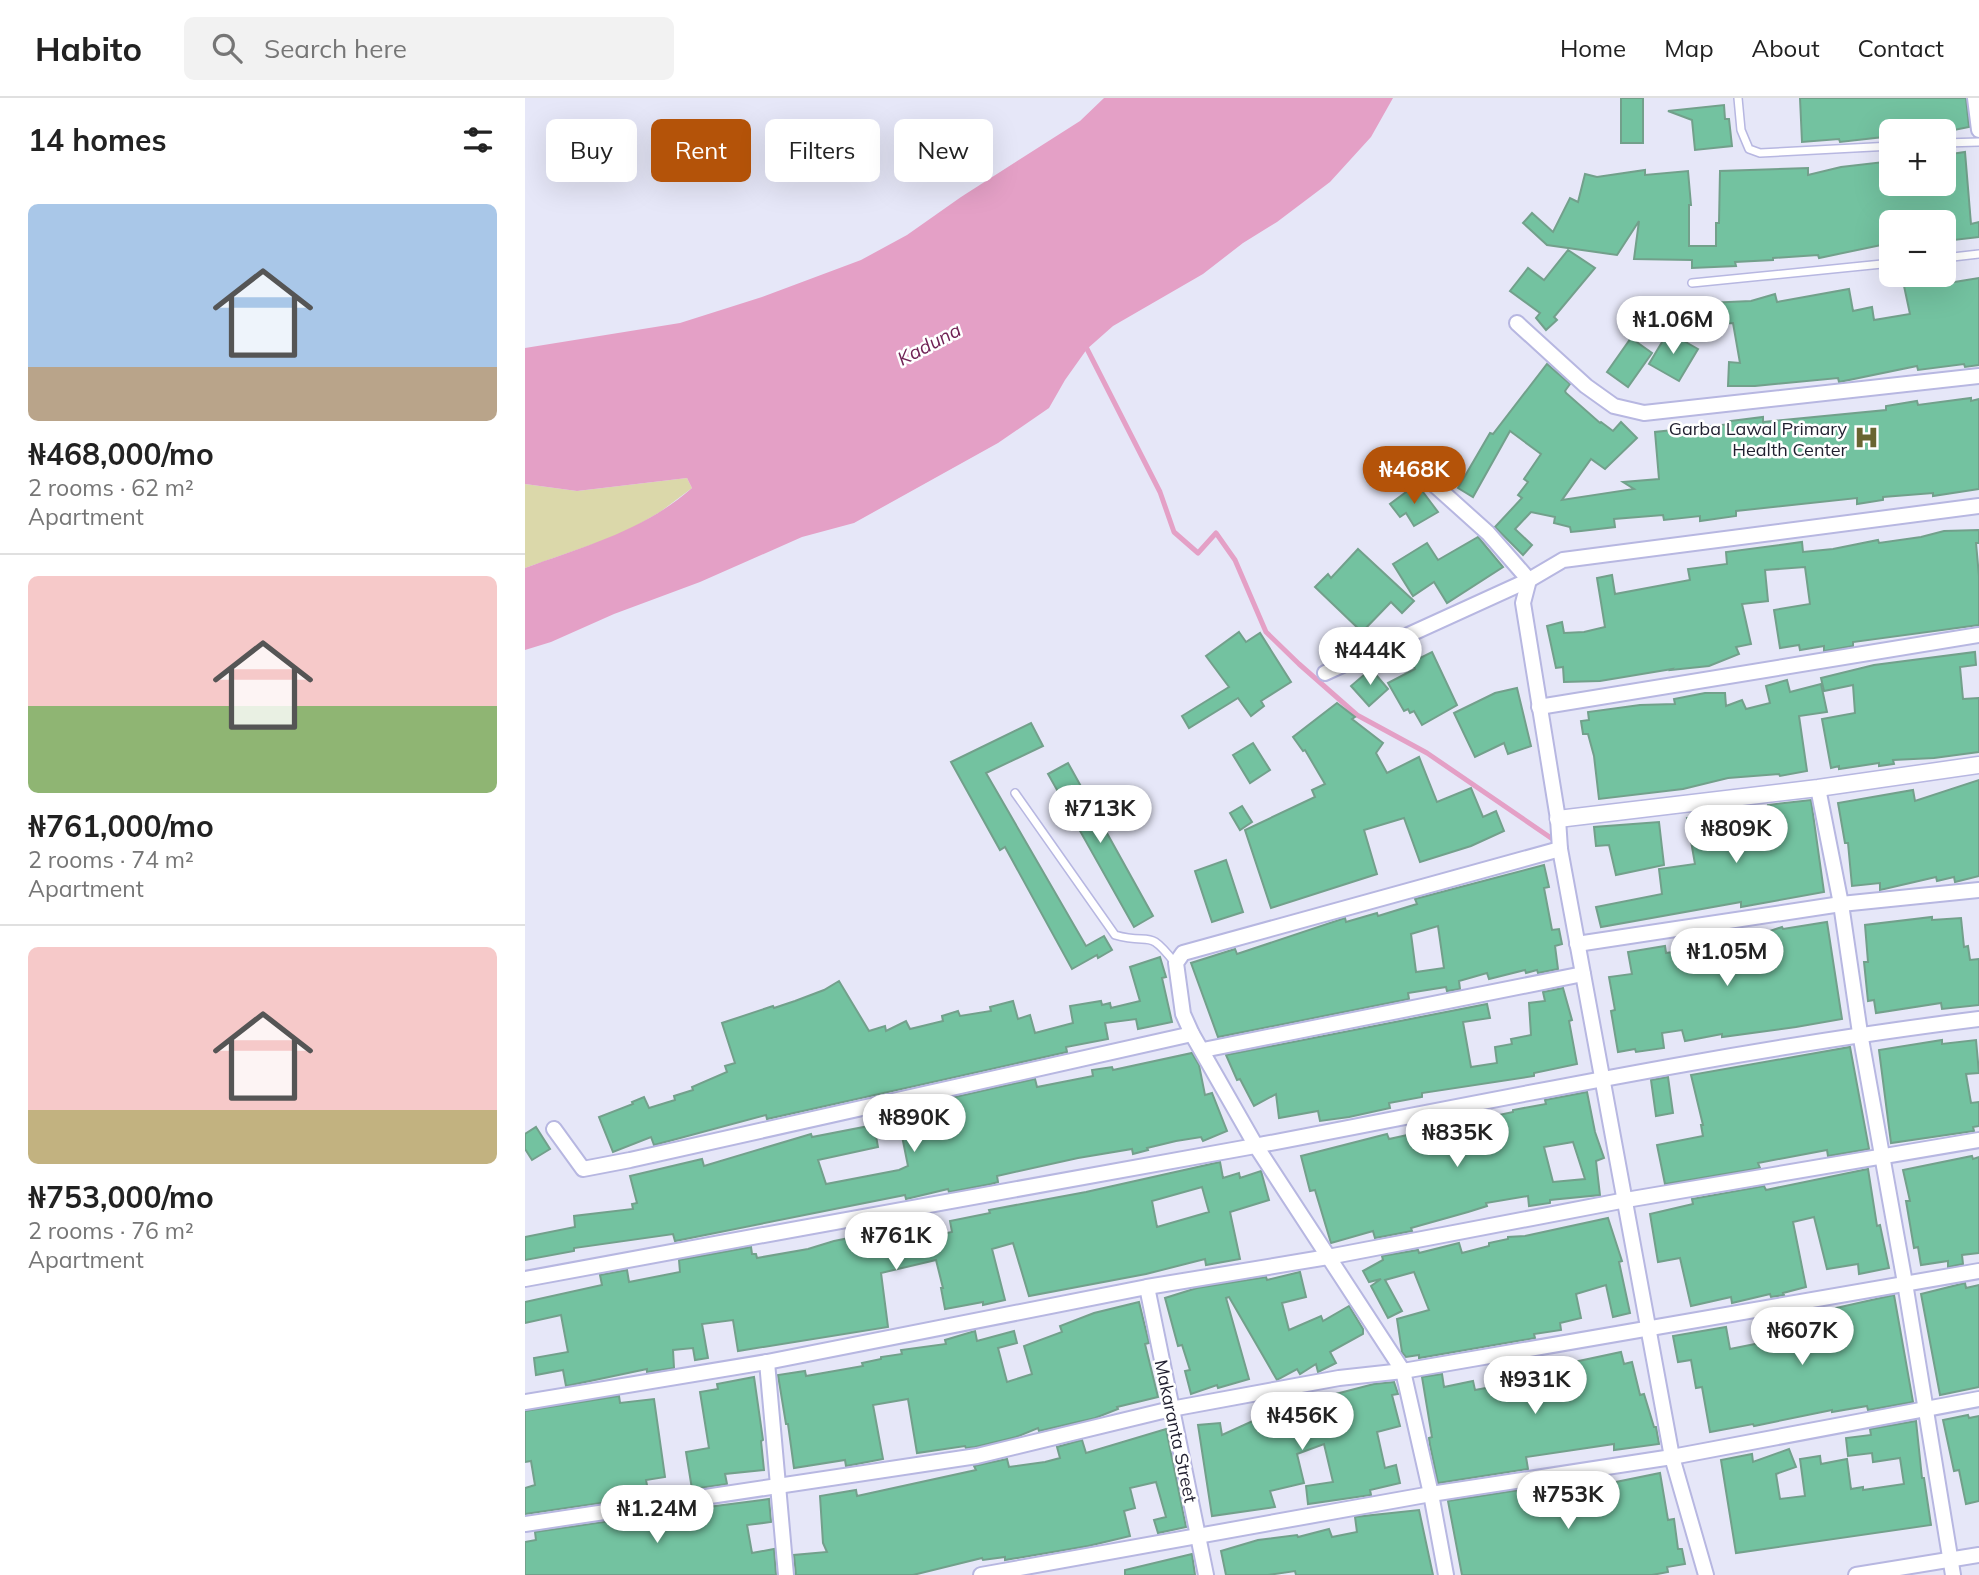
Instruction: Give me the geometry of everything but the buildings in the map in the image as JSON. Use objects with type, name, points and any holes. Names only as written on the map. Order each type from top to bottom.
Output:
[{"type":"street","points":[[1975,98],[1979,130]]},
{"type":"street","points":[[1517,323],[1586,386],[1614,406],[1644,413],[1979,376]]},
{"type":"street","points":[[1429,480],[1487,533],[1529,580]]},
{"type":"street","points":[[1325,673],[1529,580],[1563,560],[1979,506]]},
{"type":"street","points":[[1529,580],[1523,603],[1558,819],[1560,849],[1672,1457],[1706,1575]]},
{"type":"street","points":[[1539,707],[1979,635]]},
{"type":"street","points":[[1558,819],[1818,788],[1979,765]]},
{"type":"street","points":[[1818,788],[1841,904],[1860,1033],[1953,1575]]},
{"type":"street","points":[[1446,1575],[1403,1371],[1255,1146],[1192,1034],[1183,1014],[1176,963],[1182,953],[1560,849]]},
{"type":"street","points":[[1577,944],[1841,904],[1979,890]]},
{"type":"street","points":[[1203,1050],[1583,974]]},
{"type":"street","points":[[525,1279],[1255,1146],[1601,1079],[1860,1033],[1979,1019]]},
{"type":"street","points":[[554,1129],[583,1169],[1192,1034]]},
{"type":"street","points":[[525,1402],[767,1362],[1147,1287],[1328,1257],[1626,1200],[1979,1140]]},
{"type":"street","points":[[525,1524],[977,1456],[1171,1409],[1339,1378],[1403,1371],[1979,1272]]},
{"type":"street","name":"Makaranta Street","points":[[1147,1287],[1206,1575]]},
{"type":"street","points":[[767,1362],[786,1575]]},
{"type":"street","points":[[981,1575],[1431,1494],[1672,1457],[1979,1399]]},
{"type":"street","points":[[1856,1575],[1979,1555]]},
{"type":"lane","points":[[1738,98],[1741,130],[1749,149],[1761,153],[1879,147]]},
{"type":"lane","points":[[1956,143],[1979,142]]},
{"type":"lane","points":[[1956,256],[1979,254]]},
{"type":"lane","points":[[1692,283],[1879,264]]},
{"type":"lane","points":[[1015,793],[1115,935],[1150,937],[1159,942],[1176,963]]},
{"type":"shaded area","points":[[687,478],[692,488],[660,512],[622,534],[525,568],[525,484],[577,491]]},
{"type":"water","name":"Kaduna","points":[[1104,98],[1393,98],[1371,137],[1330,182],[1203,274],[1113,326],[1087,349],[1049,408],[998,443],[854,523],[802,537],[700,582],[525,650],[525,568],[613,536],[654,516],[692,488],[687,478],[577,491],[525,484],[525,348],[680,323],[762,297],[861,260],[907,235],[984,182],[993,182],[993,177],[1080,121]]},
{"type":"waterway","points":[[1084,343],[1160,492],[1174,532],[1198,553],[1216,533],[1235,560],[1266,632],[1357,715],[1427,753],[1554,840]]},
{"type":"place","name":"Garba Lawal Primary Health Center","points":[[1867,438]]}]
